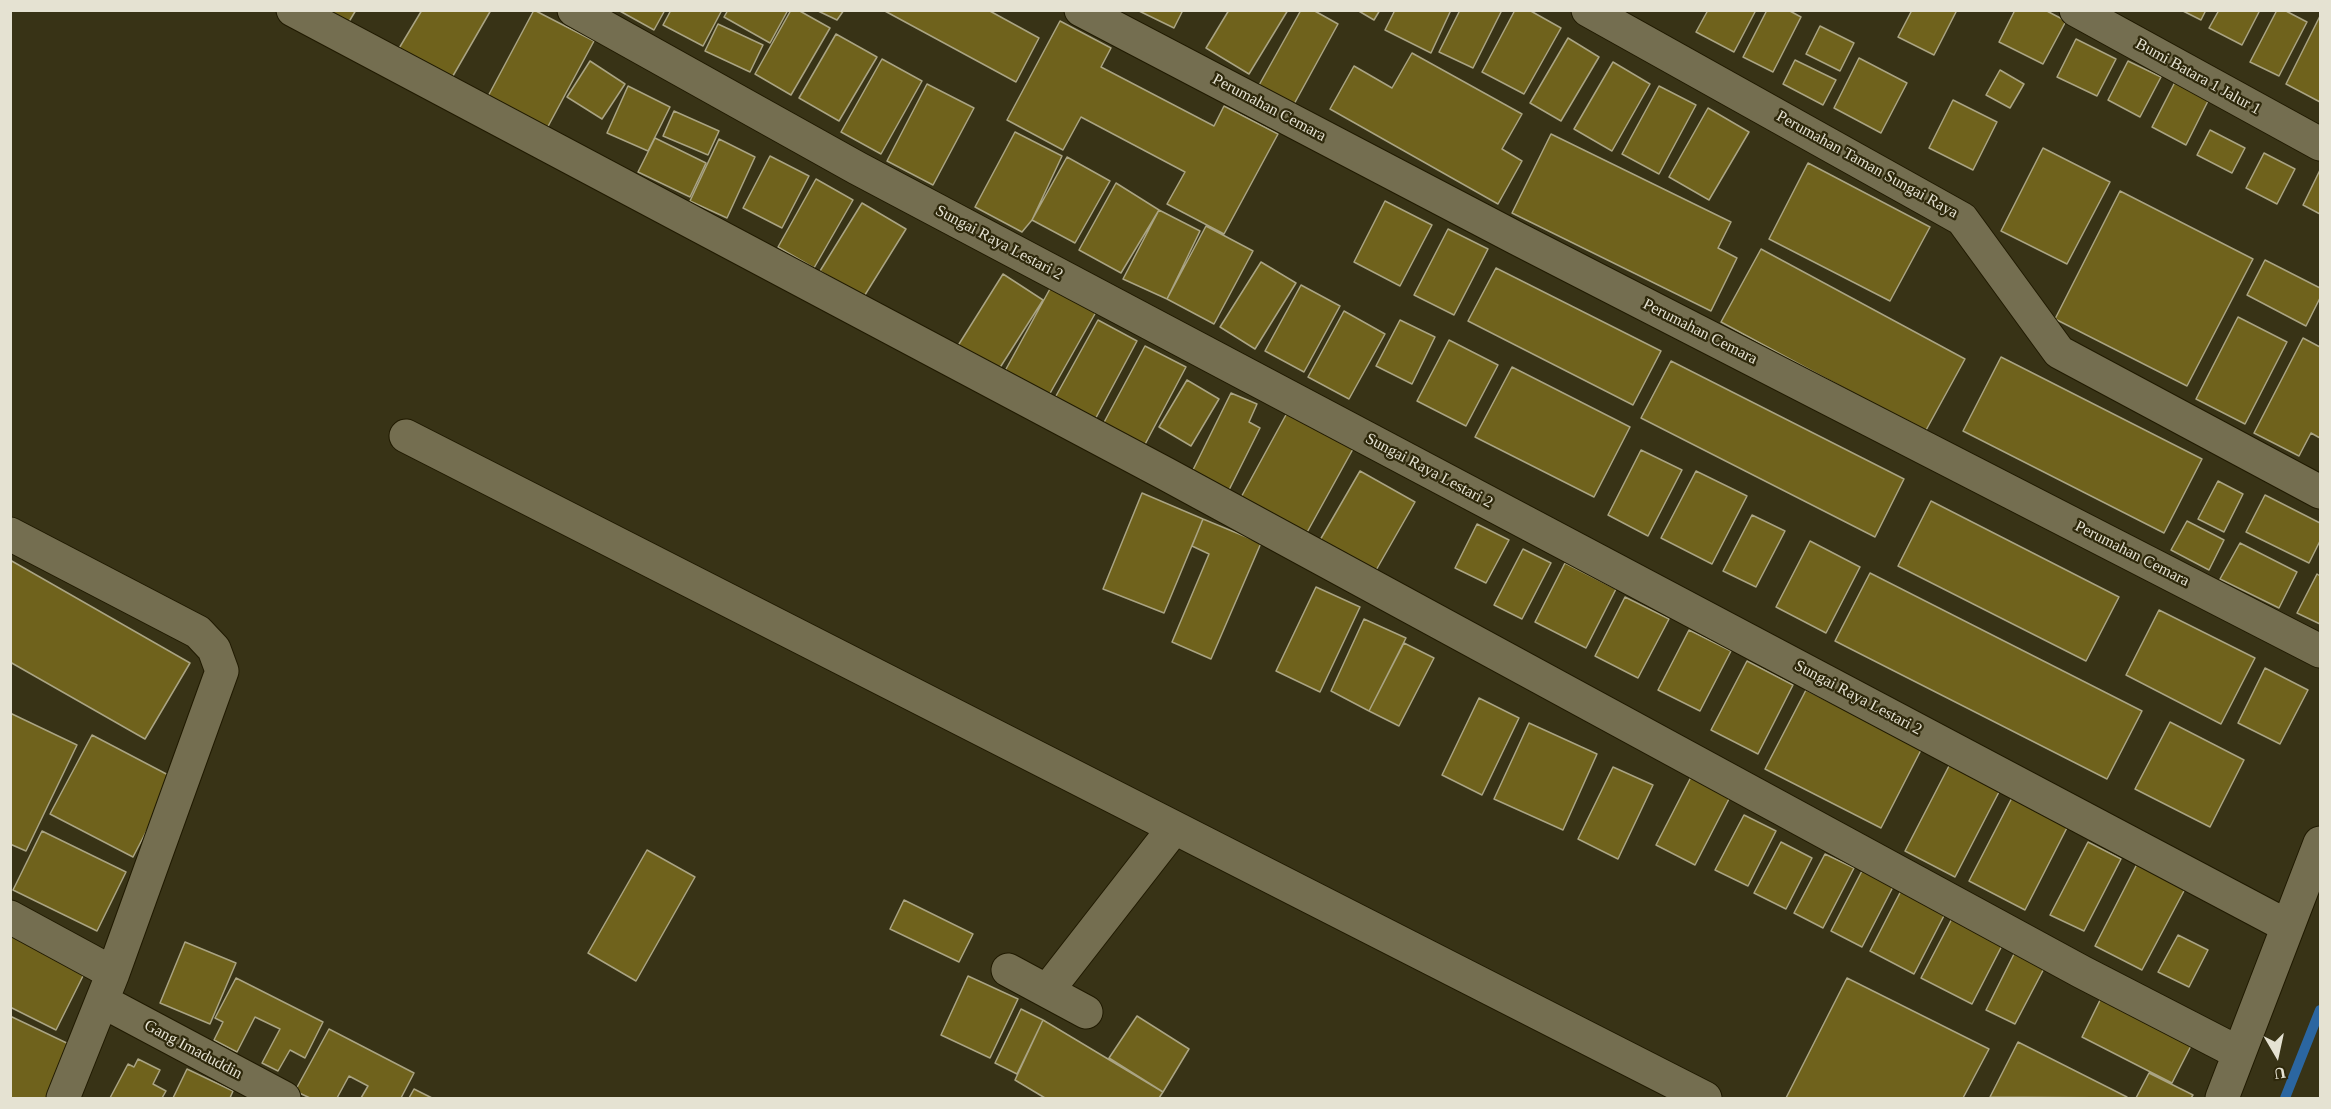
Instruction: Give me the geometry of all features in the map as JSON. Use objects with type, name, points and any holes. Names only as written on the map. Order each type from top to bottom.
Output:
[{"type":"street","points":[[293,10],[1167,474],[2082,972],[2239,1053]]},
{"type":"street","name":"Sungai Raya Lestari 2","points":[[574,10],[868,174],[2287,926]]},
{"type":"street","name":"Perumahan Cemara","points":[[1081,10],[1527,243],[2320,651]]},
{"type":"street","name":"Perumahan Taman Sungai Raya","points":[[1588,10],[1962,219],[2059,352],[2320,492]]},
{"type":"street","name":"Bumi Batara 1 Jalur 1","points":[[2076,10],[2320,144]]},
{"type":"street","points":[[406,436],[1705,1098]]},
{"type":"street","points":[[10,534],[198,632],[214,649],[222,671],[107,987],[63,1098]]},
{"type":"street","points":[[1047,991],[1174,828]]},
{"type":"street","points":[[2222,1098],[2320,843]]},
{"type":"street","name":"Gang Imaduddin","points":[[10,917],[107,987],[284,1098]]},
{"type":"street","points":[[1008,970],[1086,1012]]},
{"type":"building","points":[[321,10],[356,10],[347,25]]},
{"type":"building","points":[[422,10],[491,10],[450,81],[398,50]]},
{"type":"building","points":[[534,10],[594,41],[545,132],[486,100]]},
{"type":"building","points":[[618,10],[665,10],[654,30]]},
{"type":"building","points":[[671,10],[722,10],[703,46],[663,25]]},
{"type":"building","points":[[728,10],[788,10],[770,43],[724,17]]},
{"type":"building","points":[[791,10],[798,10],[830,28],[791,95],[755,74]]},
{"type":"building","points":[[816,10],[844,10],[837,20]]},
{"type":"building","points":[[883,10],[988,10],[1039,38],[1016,82]]},
{"type":"building","points":[[1137,10],[1183,10],[1174,28]]},
{"type":"building","points":[[1229,10],[1288,10],[1249,74],[1206,48]]},
{"type":"building","points":[[1301,10],[1313,10],[1338,24],[1293,106],[1258,87]]},
{"type":"building","points":[[1357,10],[1380,10],[1374,20]]},
{"type":"building","points":[[1395,10],[1451,10],[1431,53],[1385,30]]},
{"type":"building","points":[[1460,10],[1502,10],[1473,68],[1439,52]]},
{"type":"building","points":[[1515,10],[1529,10],[1561,28],[1524,94],[1482,72]]},
{"type":"building","points":[[1708,10],[1756,10],[1734,52],[1696,32]]},
{"type":"building","points":[[1767,10],[1788,10],[1801,17],[1773,72],[1743,57]]},
{"type":"building","points":[[1912,10],[1957,10],[1934,55],[1898,37]]},
{"type":"building","points":[[2015,10],[2045,10],[2066,21],[2043,64],[1999,42]]},
{"type":"building","points":[[2181,10],[2206,10],[2201,20]]},
{"type":"building","points":[[2219,10],[2260,10],[2242,45],[2209,28]]},
{"type":"building","points":[[2277,10],[2284,10],[2307,22],[2279,76],[2250,62]]},
{"type":"building","points":[[2320,16],[2320,102],[2286,84]]},
{"type":"building","points":[[1060,21],[1111,48],[1101,67],[1214,126],[1224,106],[1278,134],[1224,234],[1167,204],[1185,172],[1081,117],[1063,150],[1007,120]]},
{"type":"building","points":[[718,24],[763,45],[750,72],[705,51]]},
{"type":"building","points":[[1820,26],[1854,43],[1840,71],[1806,54]]},
{"type":"building","points":[[836,34],[877,57],[839,121],[799,98]]},
{"type":"building","points":[[1568,38],[1599,57],[1561,121],[1530,103]]},
{"type":"building","points":[[2076,39],[2116,59],[2097,96],[2057,77]]},
{"type":"building","points":[[1412,53],[1522,114],[1502,149],[1522,161],[1498,204],[1330,109],[1354,66],[1392,88]]},
{"type":"building","points":[[1859,58],[1907,83],[1881,133],[1834,108]]},
{"type":"building","points":[[882,59],[922,81],[881,154],[841,132]]},
{"type":"building","points":[[1795,60],[1836,80],[1823,105],[1783,84]]},
{"type":"building","points":[[590,61],[625,84],[602,119],[567,97]]},
{"type":"building","points":[[2128,61],[2161,77],[2140,117],[2108,100]]},
{"type":"building","points":[[1613,62],[1650,84],[1612,151],[1574,129]]},
{"type":"building","points":[[2000,70],[2024,84],[2010,108],[1986,95]]},
{"type":"building","points":[[2175,82],[2209,99],[2186,145],[2152,127]]},
{"type":"building","points":[[927,84],[974,108],[933,185],[887,161]]},
{"type":"building","points":[[628,86],[670,107],[648,151],[607,133]]},
{"type":"building","points":[[1659,86],[1696,105],[1659,174],[1622,154]]},
{"type":"building","points":[[1953,100],[1997,122],[1973,170],[1929,148]]},
{"type":"building","points":[[1708,108],[1749,132],[1709,200],[1669,177]]},
{"type":"building","points":[[674,111],[719,131],[708,155],[663,136]]},
{"type":"building","points":[[2210,130],[2245,148],[2232,173],[2197,155]]},
{"type":"building","points":[[1015,132],[1062,156],[1032,220],[1022,232],[975,207]]},
{"type":"building","points":[[1551,134],[1731,222],[1718,248],[1737,258],[1711,311],[1512,213]]},
{"type":"building","points":[[655,138],[706,163],[690,197],[638,172]]},
{"type":"building","points":[[719,139],[755,157],[727,218],[690,201]]},
{"type":"building","points":[[2043,148],[2110,182],[2067,264],[2001,231]]},
{"type":"building","points":[[2264,153],[2295,169],[2277,204],[2246,188]]},
{"type":"building","points":[[770,156],[809,176],[782,228],[743,208]]},
{"type":"building","points":[[1067,157],[1110,181],[1075,243],[1032,220]]},
{"type":"building","points":[[1808,163],[1930,227],[1890,301],[1769,239]]},
{"type":"building","points":[[2320,170],[2320,214],[2303,205]]},
{"type":"building","points":[[816,179],[853,200],[814,268],[778,247]]},
{"type":"building","points":[[1116,183],[1159,210],[1121,273],[1079,250]]},
{"type":"building","points":[[2120,191],[2253,259],[2187,386],[2055,319]]},
{"type":"building","points":[[1385,201],[1432,225],[1400,286],[1354,262]]},
{"type":"building","points":[[862,203],[906,229],[863,298],[820,271]]},
{"type":"building","points":[[1159,210],[1200,231],[1167,299],[1123,279]]},
{"type":"building","points":[[1206,226],[1253,251],[1214,324],[1167,299]]},
{"type":"building","points":[[1448,229],[1488,249],[1454,315],[1414,295]]},
{"type":"building","points":[[1761,249],[1965,359],[1925,432],[1721,322]]},
{"type":"building","points":[[2265,260],[2320,288],[2320,298],[2306,326],[2247,295]]},
{"type":"building","points":[[1261,262],[1296,283],[1255,349],[1220,327]]},
{"type":"building","points":[[1496,268],[1661,351],[1633,405],[1468,321]]},
{"type":"building","points":[[1003,274],[1043,300],[994,377],[954,352]]},
{"type":"building","points":[[1301,285],[1340,306],[1304,372],[1265,351]]},
{"type":"building","points":[[1051,287],[1096,312],[1044,404],[1000,380]]},
{"type":"building","points":[[1344,311],[1385,334],[1349,399],[1308,377]]},
{"type":"building","points":[[2238,317],[2287,342],[2245,424],[2196,399]]},
{"type":"building","points":[[1098,320],[1137,341],[1091,427],[1051,405]]},
{"type":"building","points":[[1400,320],[1435,337],[1412,384],[1376,366]]},
{"type":"building","points":[[2303,338],[2320,347],[2320,438],[2311,433],[2299,456],[2254,433]]},
{"type":"building","points":[[1449,340],[1498,365],[1466,426],[1417,401]]},
{"type":"building","points":[[1145,346],[1186,367],[1142,450],[1101,428]]},
{"type":"building","points":[[2001,357],[2202,459],[2164,533],[1963,431]]},
{"type":"building","points":[[1671,361],[1904,479],[1875,537],[1641,418]]},
{"type":"building","points":[[1512,367],[1630,427],[1594,497],[1475,437]]},
{"type":"building","points":[[1187,380],[1219,399],[1191,446],[1159,427]]},
{"type":"building","points":[[1231,393],[1257,404],[1249,422],[1260,428],[1227,494],[1190,476]]},
{"type":"building","points":[[1287,413],[1353,449],[1305,536],[1239,501]]},
{"type":"building","points":[[1641,450],[1682,470],[1648,536],[1608,515]]},
{"type":"building","points":[[1360,471],[1415,502],[1371,579],[1316,547]]},
{"type":"building","points":[[1696,471],[1747,496],[1712,564],[1661,538]]},
{"type":"building","points":[[2218,481],[2243,494],[2224,532],[2198,519]]},
{"type":"building","points":[[1142,493],[1203,519],[1164,613],[1103,589]]},
{"type":"building","points":[[2265,495],[2320,523],[2320,541],[2309,563],[2246,532]]},
{"type":"building","points":[[1931,501],[2119,597],[2086,661],[1898,566]]},
{"type":"building","points":[[1752,515],[1785,531],[1756,587],[1723,571]]},
{"type":"building","points":[[1203,519],[1261,543],[1211,659],[1172,642],[1209,554],[1192,546]]},
{"type":"building","points":[[2187,521],[2224,540],[2209,570],[2171,550]]},
{"type":"building","points":[[1477,524],[1509,540],[1486,583],[1455,568]]},
{"type":"building","points":[[1810,541],[1860,567],[1826,633],[1776,607]]},
{"type":"building","points":[[2240,543],[2297,572],[2279,608],[2220,579]]},
{"type":"building","points":[[1523,549],[1551,563],[1522,619],[1494,605]]},
{"type":"building","points":[[10,560],[190,663],[145,739],[10,662]]},
{"type":"building","points":[[1565,563],[1616,589],[1586,648],[1535,622]]},
{"type":"building","points":[[1870,573],[2142,711],[2107,779],[1835,641]]},
{"type":"building","points":[[2317,574],[2320,576],[2320,624],[2297,613]]},
{"type":"building","points":[[1316,587],[1360,607],[1320,692],[1276,671]]},
{"type":"building","points":[[1625,597],[1669,619],[1638,678],[1595,656]]},
{"type":"building","points":[[2159,610],[2255,658],[2221,724],[2126,675]]},
{"type":"building","points":[[1364,619],[1406,638],[1369,711],[1331,691]]},
{"type":"building","points":[[1689,630],[1731,651],[1700,711],[1658,690]]},
{"type":"building","points":[[1404,643],[1434,658],[1399,726],[1369,711]]},
{"type":"building","points":[[1747,661],[1793,685],[1758,754],[1711,730]]},
{"type":"building","points":[[2265,668],[2308,690],[2280,744],[2238,723]]},
{"type":"building","points":[[1806,690],[1922,748],[1881,828],[1765,769]]},
{"type":"building","points":[[1479,698],[1519,718],[1482,795],[1442,775]]},
{"type":"building","points":[[10,713],[77,745],[26,851],[10,844]]},
{"type":"building","points":[[2170,722],[2244,760],[2210,827],[2135,789]]},
{"type":"building","points":[[1529,723],[1597,754],[1563,830],[1494,799]]},
{"type":"building","points":[[92,735],[174,778],[133,857],[50,814]]},
{"type":"building","points":[[1950,764],[2000,790],[1955,877],[1905,851]]},
{"type":"building","points":[[1613,767],[1653,785],[1618,859],[1578,839]]},
{"type":"building","points":[[1691,777],[1730,797],[1695,865],[1656,845]]},
{"type":"building","points":[[2017,788],[2073,816],[2025,910],[1969,881]]},
{"type":"building","points":[[1744,815],[1776,831],[1748,886],[1715,870]]},
{"type":"building","points":[[42,831],[126,872],[97,931],[13,890]]},
{"type":"building","points":[[1781,842],[1812,858],[1786,909],[1754,893]]},
{"type":"building","points":[[2088,842],[2121,859],[2084,931],[2050,915]]},
{"type":"building","points":[[647,850],[695,877],[636,981],[588,953]]},
{"type":"building","points":[[1825,854],[1854,868],[1823,928],[1794,913]]},
{"type":"building","points":[[2137,864],[2185,889],[2142,970],[2095,946]]},
{"type":"building","points":[[1863,869],[1894,885],[1862,947],[1831,931]]},
{"type":"building","points":[[1905,883],[1949,906],[1914,974],[1870,951]]},
{"type":"building","points":[[904,900],[973,934],[959,962],[890,929]]},
{"type":"building","points":[[1957,909],[2008,934],[1972,1004],[1921,978]]},
{"type":"building","points":[[10,930],[87,968],[56,1030],[10,1007]]},
{"type":"building","points":[[2178,935],[2208,950],[2189,987],[2158,972]]},
{"type":"building","points":[[185,942],[236,963],[210,1024],[160,1003]]},
{"type":"building","points":[[2019,944],[2049,959],[2015,1024],[1986,1010]]},
{"type":"building","points":[[968,976],[1018,999],[990,1058],[941,1035]]},
{"type":"building","points":[[236,978],[323,1022],[305,1058],[290,1050],[278,1071],[262,1063],[280,1029],[255,1017],[237,1052],[214,1040],[223,1022],[215,1018]]},
{"type":"building","points":[[1847,978],[1989,1049],[1963,1098],[1786,1098]]},
{"type":"building","points":[[2104,992],[2195,1038],[2172,1083],[2082,1037]]},
{"type":"building","points":[[1021,1009],[1043,1020],[1017,1074],[995,1063]]},
{"type":"building","points":[[10,1016],[73,1046],[47,1098],[10,1098]]},
{"type":"building","points":[[1137,1016],[1189,1049],[1163,1092],[1109,1058]]},
{"type":"building","points":[[1043,1020],[1163,1092],[1159,1098],[1045,1098],[1015,1080]]},
{"type":"building","points":[[329,1029],[414,1073],[401,1098],[361,1098],[368,1086],[349,1076],[337,1098],[310,1098],[295,1091]]},
{"type":"building","points":[[2018,1042],[2127,1097],[1990,1097]]},
{"type":"building","points":[[138,1059],[160,1070],[153,1084],[166,1091],[162,1098],[110,1098],[128,1064],[134,1067]]},
{"type":"building","points":[[187,1069],[233,1091],[230,1098],[173,1098]]},
{"type":"building","points":[[2149,1073],[2193,1095],[2191,1098],[2136,1098]]},
{"type":"building","points":[[414,1089],[432,1098],[409,1098]]},
{"type":"waterway","points":[[2285,1098],[2320,1010]]}]
